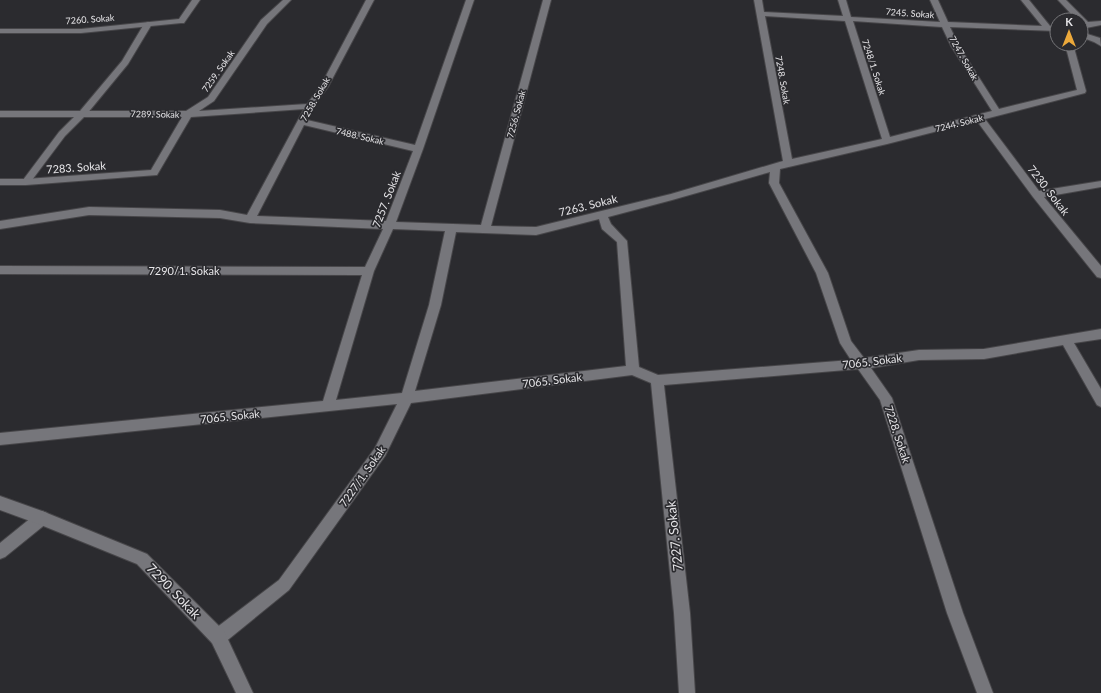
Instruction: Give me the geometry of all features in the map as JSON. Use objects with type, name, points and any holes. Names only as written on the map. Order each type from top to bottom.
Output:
[{"type":"street","name":"7260. Sokak","points":[[3,31],[81,31],[181,21],[196,0]]},
{"type":"street","name":"7259. Sokak","points":[[154,173],[188,114],[211,99],[264,22],[287,0]]},
{"type":"street","name":"7258. Sokak","points":[[250,219],[310,106],[324,87],[334,65],[370,0]]},
{"type":"street","name":"7257. Sokak","points":[[327,407],[369,271],[389,226],[418,149],[470,0]]},
{"type":"street","name":"7256. Sokak","points":[[485,229],[546,0]]},
{"type":"street","name":"7248. Sokak","points":[[758,0],[762,14],[782,166]]},
{"type":"street","name":"7248/1. Sokak","points":[[842,0],[887,141]]},
{"type":"street","name":"7247. Sokak","points":[[934,0],[955,46],[997,114]]},
{"type":"street","points":[[1025,0],[1048,29]]},
{"type":"street","points":[[1062,0],[1072,12]]},
{"type":"street","name":"7245. Sokak","points":[[762,14],[946,25],[1048,29]]},
{"type":"street","points":[[1089,25],[1101,23]]},
{"type":"street","points":[[0,38],[3,31]]},
{"type":"street","points":[[1089,37],[1097,40],[1101,44]]},
{"type":"street","name":"7244. Sokak","points":[[782,166],[997,114],[1082,91],[1071,52]]},
{"type":"street","name":"7289. Sokak","points":[[0,114],[188,114],[310,106]]},
{"type":"street","name":"7230. Sokak","points":[[980,118],[1037,196],[1101,274]]},
{"type":"street","name":"7488. Sokak","points":[[302,122],[418,149]]},
{"type":"street","name":"7263. Sokak","points":[[0,225],[89,211],[220,214],[250,219],[536,231],[782,166]]},
{"type":"street","name":"7228. Sokak","points":[[782,166],[774,183],[822,272],[846,343],[886,398],[955,613],[985,693]]},
{"type":"street","name":"7283. Sokak","points":[[0,182],[26,182],[154,173]]},
{"type":"street","points":[[1037,196],[1101,184]]},
{"type":"street","points":[[602,214],[606,226],[622,240],[634,370]]},
{"type":"street","name":"7227/1. Sokak","points":[[218,637],[284,585],[380,452],[407,398],[435,306],[451,228]]},
{"type":"street","name":"7290/1. Sokak","points":[[0,270],[369,271]]},
{"type":"street","name":"7065. Sokak","points":[[0,439],[327,407],[634,370],[657,380],[861,364],[919,355],[984,354],[1101,334]]},
{"type":"street","points":[[1066,340],[1101,401]]},
{"type":"street","name":"7227. Sokak","points":[[657,380],[682,613],[687,693]]},
{"type":"street","name":"7290. Sokak","points":[[0,503],[42,518],[142,559],[218,637],[244,693]]},
{"type":"street","points":[[0,552],[42,518]]},
{"type":"lane","points":[[26,182],[62,134],[83,113],[125,62],[148,24]]}]
